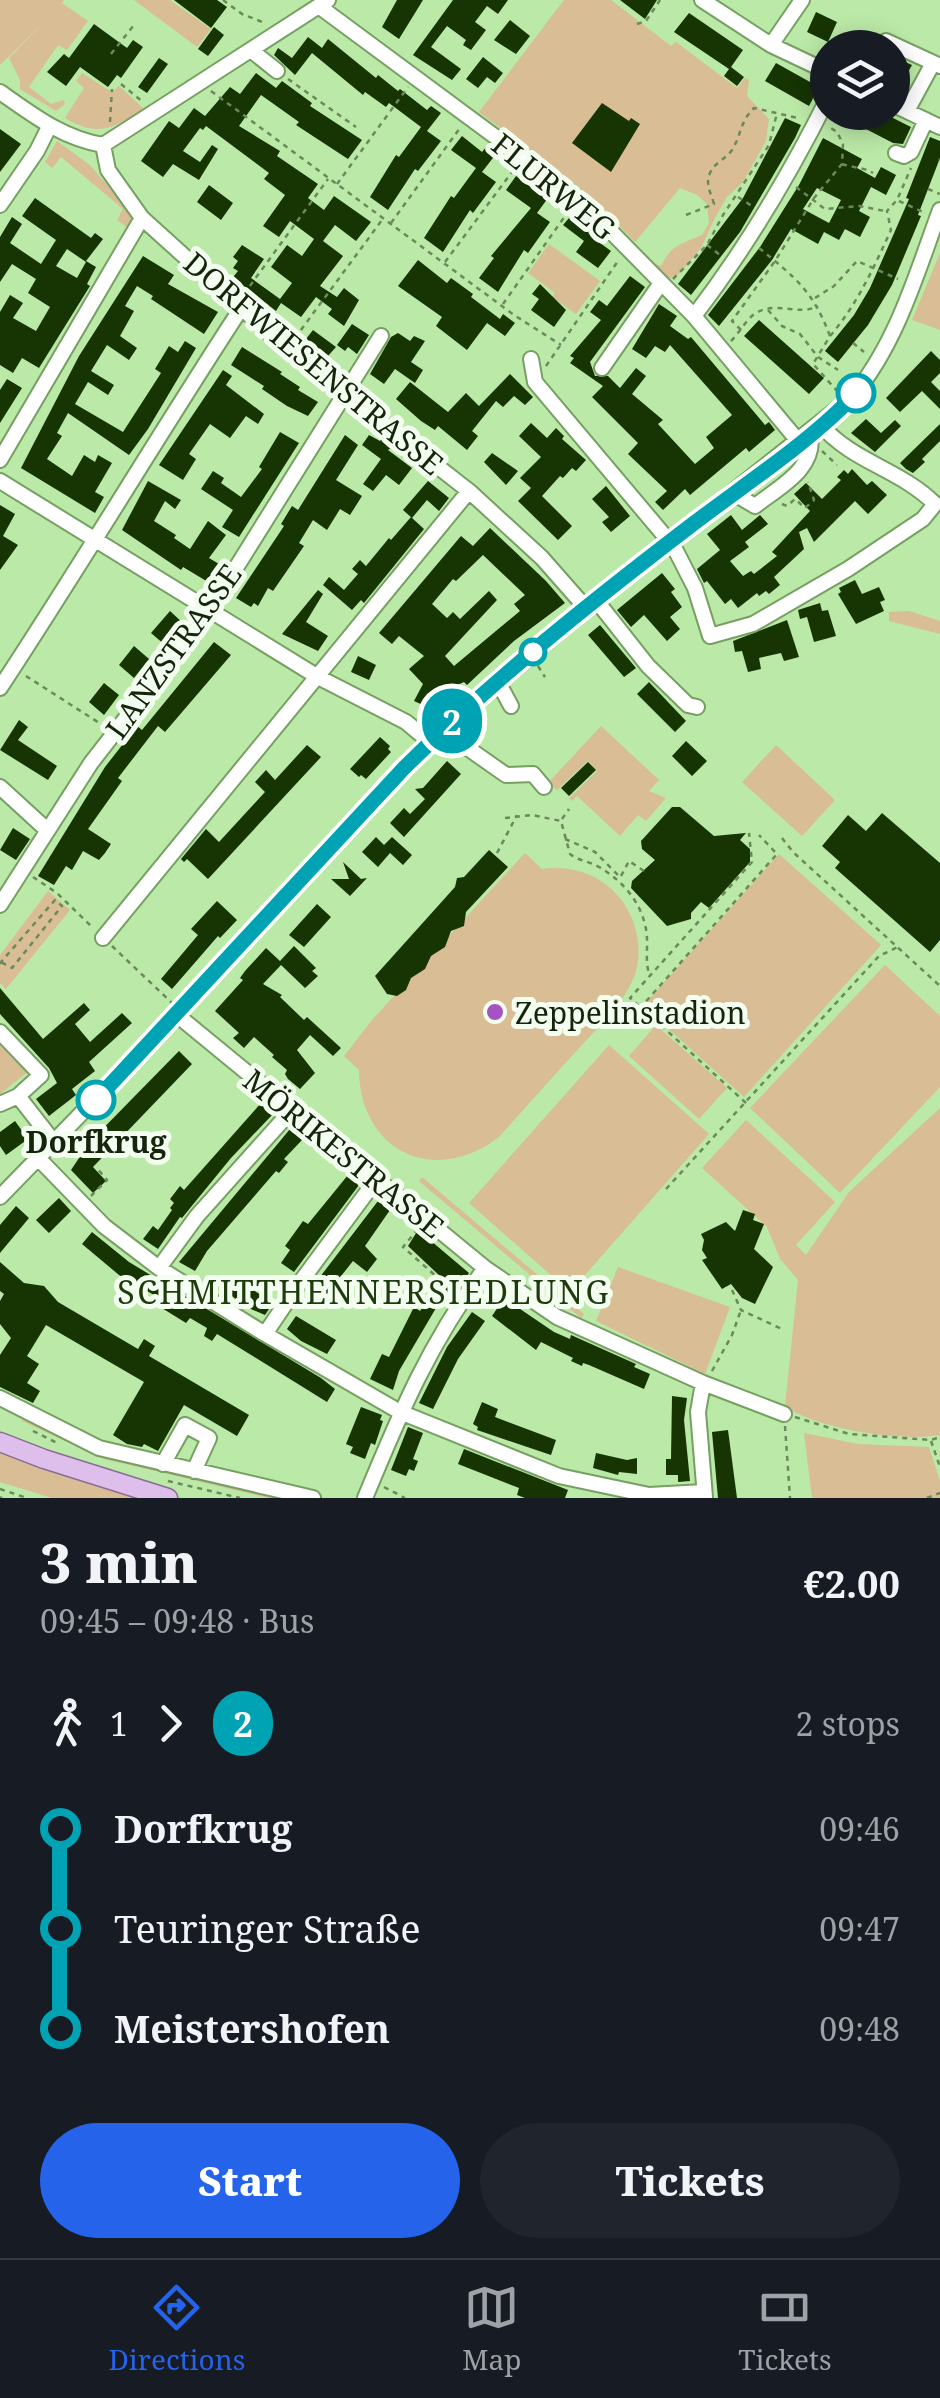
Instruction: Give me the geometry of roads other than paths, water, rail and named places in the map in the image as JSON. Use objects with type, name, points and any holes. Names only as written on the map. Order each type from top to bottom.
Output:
[{"type":"main road","points":[[0,1442],[168,1498]]},
{"type":"street","points":[[702,0],[771,44],[810,63]]},
{"type":"street","points":[[771,44],[802,0]]},
{"type":"street","points":[[0,92],[49,126],[81,141],[109,141],[324,4]]},
{"type":"street","name":"FLURWEG","points":[[324,4],[415,78],[578,198],[810,437],[840,444],[889,469],[935,504],[922,519],[832,578],[753,624],[710,636],[695,588],[670,542]]},
{"type":"street","points":[[252,52],[277,70]]},
{"type":"street","points":[[910,52],[936,64],[910,95]]},
{"type":"street","points":[[896,153],[904,156],[911,152],[933,124],[910,112]]},
{"type":"street","points":[[0,205],[49,126]]},
{"type":"street","points":[[694,316],[750,241],[812,130]]},
{"type":"street","name":"DORFWIESENSTRASSE","points":[[109,141],[108,170],[142,218],[287,349],[469,491],[591,604],[688,705],[697,707]]},
{"type":"street","points":[[0,1196],[178,1015],[430,742],[591,604],[810,437],[852,397],[877,366],[894,332],[935,210]]},
{"type":"street","points":[[0,460],[142,218]]},
{"type":"street","points":[[602,368],[664,286]]},
{"type":"street","points":[[0,688],[90,550],[239,305]]},
{"type":"street","name":"LANZSTRASSE","points":[[0,905],[113,732],[209,610],[381,336]]},
{"type":"street","points":[[531,358],[535,382],[670,542]]},
{"type":"street","points":[[733,493],[755,506],[806,464],[810,437]]},
{"type":"street","points":[[0,481],[318,677],[406,722],[430,742]]},
{"type":"street","points":[[104,938],[469,491]]},
{"type":"street","points":[[498,682],[511,706]]},
{"type":"street","points":[[469,749],[506,774],[534,774],[544,787]]},
{"type":"street","points":[[0,787],[47,830]]},
{"type":"street","name":"MÖRIKESTRASSE","points":[[178,1015],[485,1268],[557,1317],[784,1414]]},
{"type":"street","points":[[0,1032],[40,1076],[18,1096],[0,1104]]},
{"type":"street","points":[[18,1096],[54,1142]]},
{"type":"street","points":[[159,1268],[197,1216],[290,1110]]},
{"type":"street","points":[[38,1158],[104,1226],[159,1268],[265,1334],[400,1412],[560,1476],[649,1495],[705,1495],[698,1412],[704,1383]]},
{"type":"street","points":[[0,1174],[24,1171]]},
{"type":"street","points":[[265,1334],[376,1180]]},
{"type":"street","points":[[366,1498],[431,1348],[485,1268]]},
{"type":"street","points":[[0,1398],[99,1448],[313,1498]]},
{"type":"street","points":[[163,1464],[185,1425],[209,1438],[194,1471]]},
{"type":"place","name":"Zeppelinstadion","points":[[495,1012]]},
{"type":"place","name":"Dorfkrug","points":[[96,1100]]},
{"type":"district","name":"SCHMITTHENNERSIEDLUNG","points":[[364,1291]]}]
